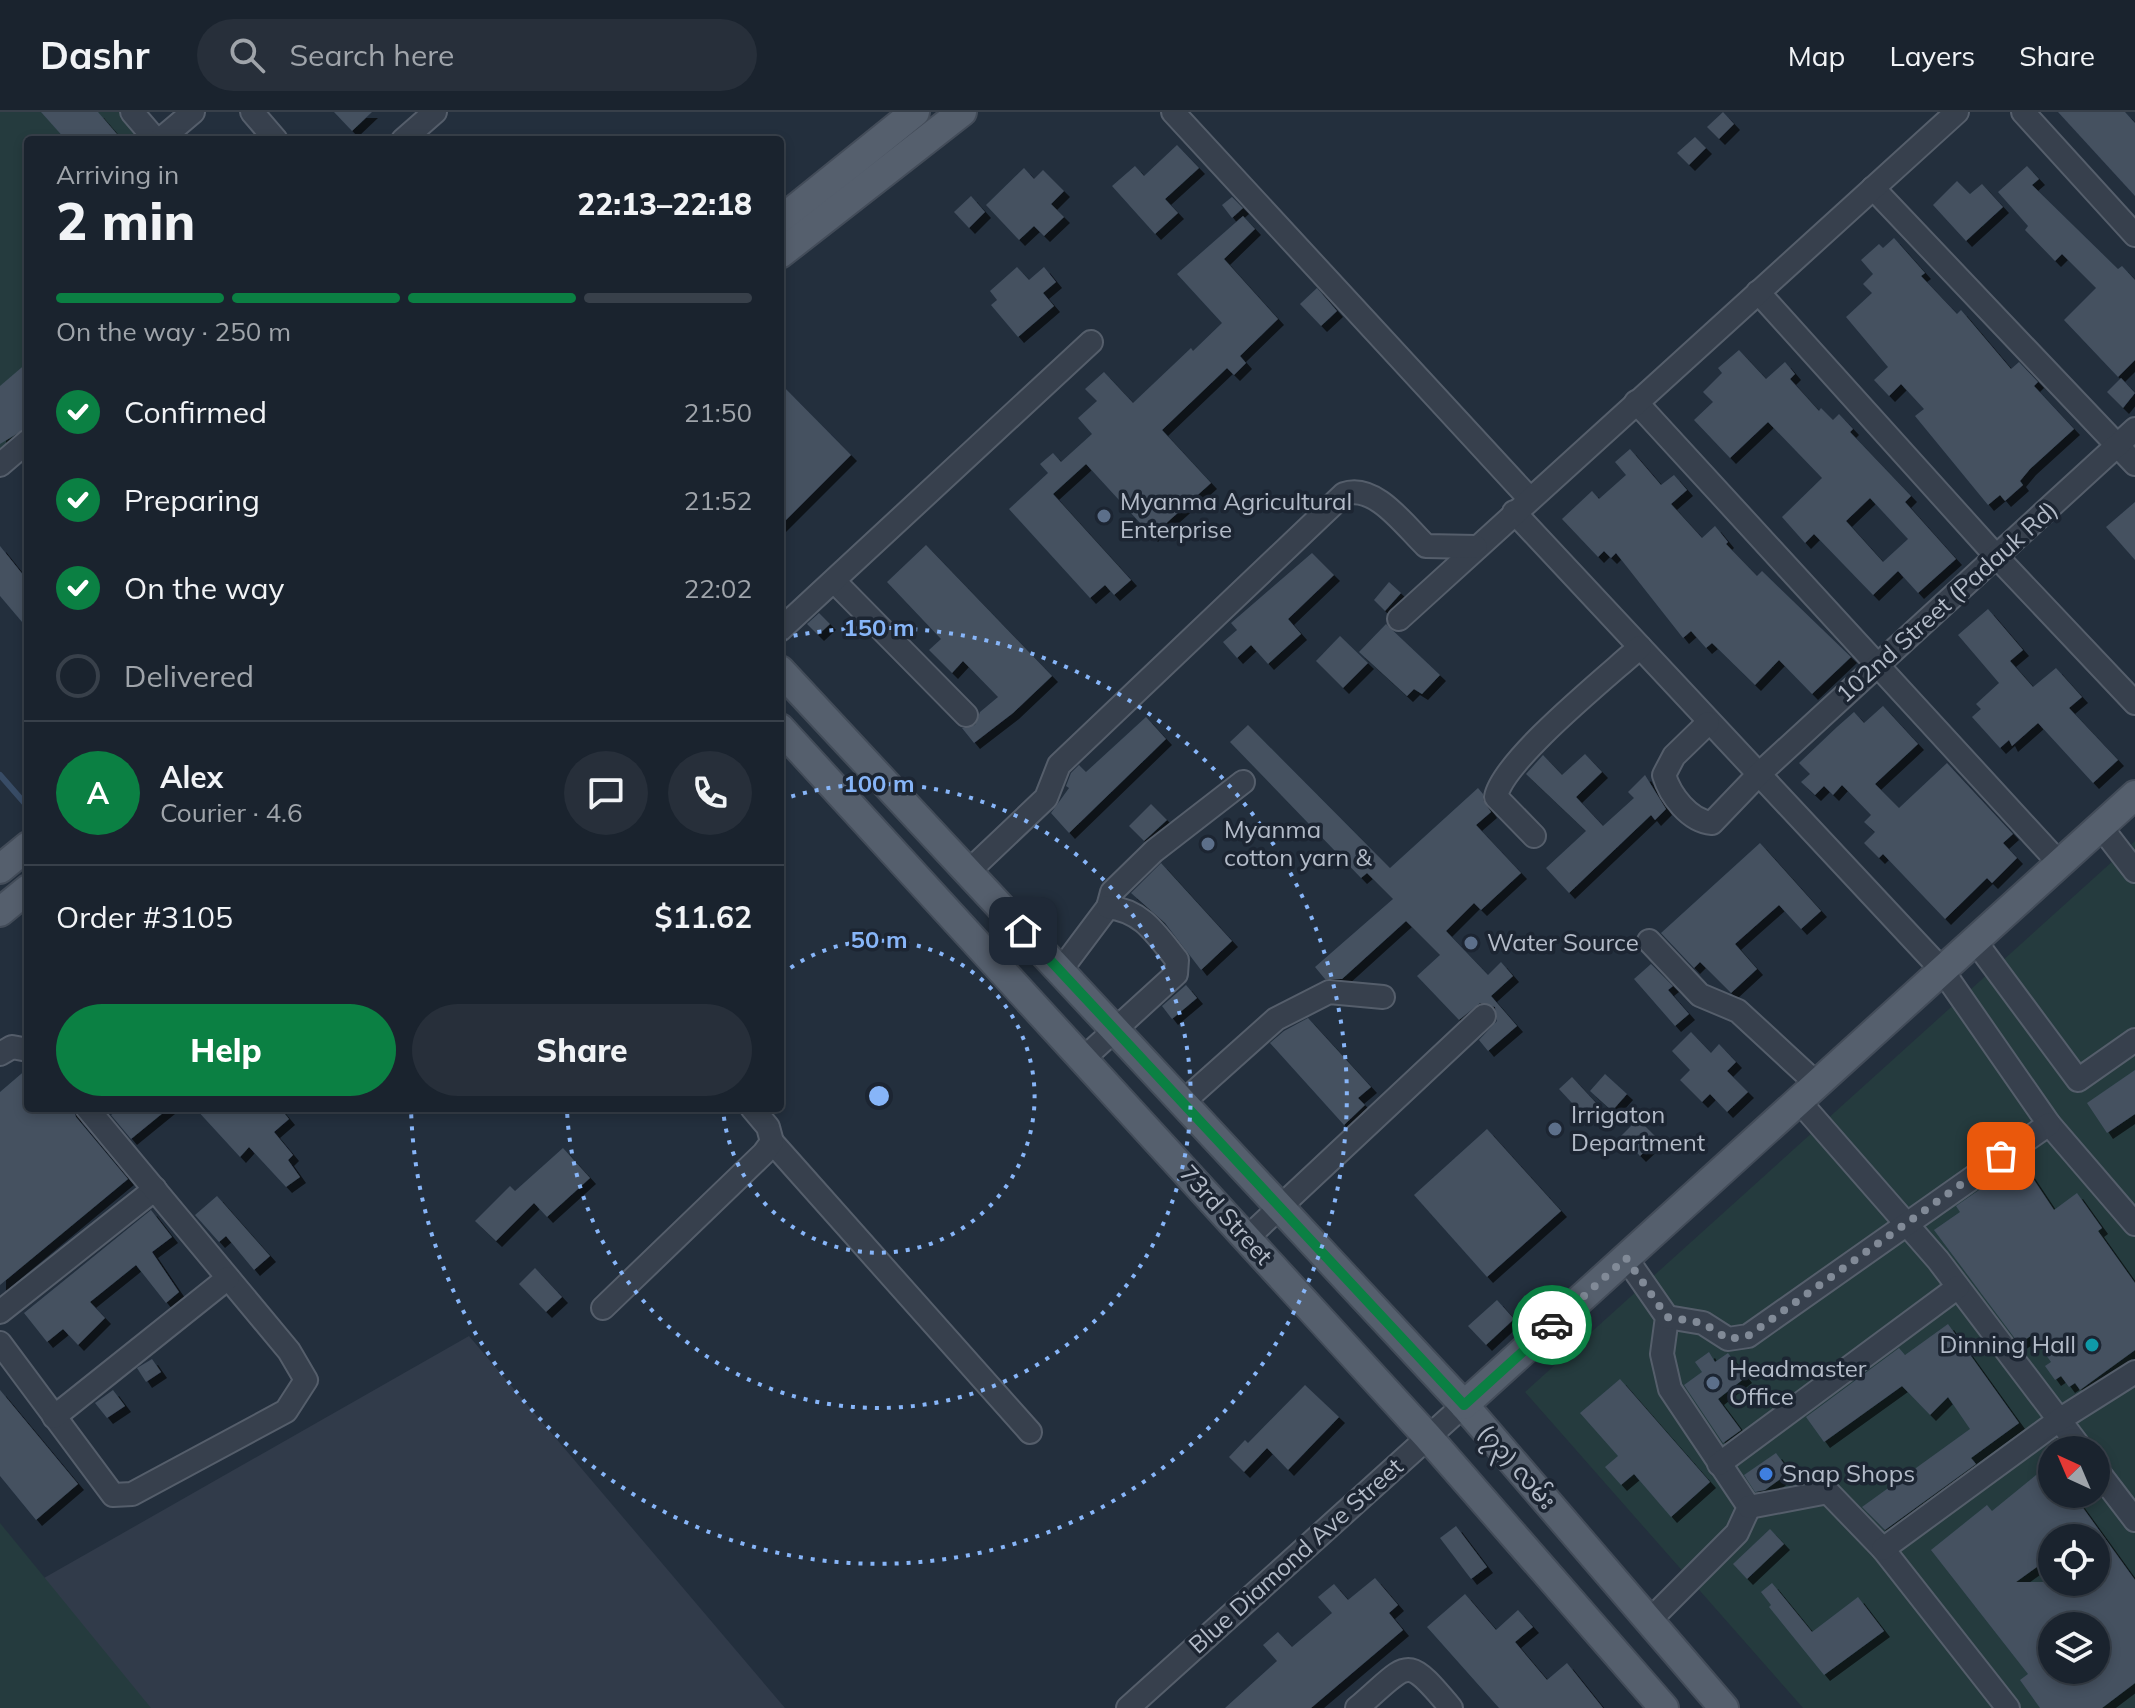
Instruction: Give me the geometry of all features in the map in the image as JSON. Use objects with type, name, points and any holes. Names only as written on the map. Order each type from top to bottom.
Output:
[{"type":"main road","points":[[784,218],[915,112]]},
{"type":"main road","points":[[784,251],[962,112]]},
{"type":"main road","name":"(၇၃) လမ်း","points":[[784,674],[1464,1405],[1724,1708]]},
{"type":"main road","name":"73rd Street","points":[[784,732],[1428,1437],[1664,1708]]},
{"type":"main road","points":[[1464,1405],[2135,795]]},
{"type":"main road","points":[[0,869],[24,849]]},
{"type":"main road","points":[[0,912],[24,892]]},
{"type":"main road","points":[[1615,1650],[1650,1621]]},
{"type":"street","points":[[132,112],[154,136]]},
{"type":"street","points":[[163,136],[193,112]]},
{"type":"street","points":[[252,112],[273,136]]},
{"type":"street","points":[[408,136],[435,112]]},
{"type":"street","points":[[1173,112],[1521,505],[1708,723],[1942,970],[2049,1124],[2135,1224]]},
{"type":"street","points":[[1399,619],[1957,112]]},
{"type":"street","points":[[2023,112],[2135,235]]},
{"type":"street","points":[[1873,188],[2135,464]]},
{"type":"street","points":[[1758,292],[1996,556],[2135,703]]},
{"type":"street","points":[[784,626],[1091,342]]},
{"type":"street","points":[[1636,402],[2060,864]]},
{"type":"street","name":"102nd Street (Padauk Rd)","points":[[1708,723],[1674,756],[1664,775],[1668,789],[1681,804],[1700,822],[1712,823],[1759,774],[2135,429]]},
{"type":"street","points":[[0,465],[24,444]]},
{"type":"street","points":[[968,872],[1046,798],[1059,765],[1344,494],[1356,490],[1371,494],[1426,546],[1476,547]]},
{"type":"street","points":[[834,581],[966,715]]},
{"type":"street","points":[[1534,836],[1496,797],[1498,783],[1529,749],[1640,647]]},
{"type":"street","points":[[1060,971],[1108,907],[1112,892],[1154,851],[1243,782]]},
{"type":"street","points":[[2101,827],[2134,869]]},
{"type":"street","points":[[1083,1059],[1176,974],[1177,960],[1151,927],[1127,909],[1108,907]]},
{"type":"street","points":[[1649,941],[1700,995],[1738,1011],[1808,1092],[2071,1436]]},
{"type":"street","points":[[1975,941],[2078,1080],[2135,1040]]},
{"type":"street","points":[[1182,1103],[1276,1019],[1329,992],[1383,997]]},
{"type":"street","points":[[1247,1238],[1484,1016]]},
{"type":"street","points":[[0,1054],[12,1047],[24,1049]]},
{"type":"street","points":[[0,1343],[113,1495],[132,1494],[286,1411],[306,1380],[289,1351],[90,1112]]},
{"type":"street","points":[[755,1112],[768,1127],[772,1142],[1030,1432]]},
{"type":"street","points":[[1667,1317],[1703,1323],[1728,1339],[1748,1336],[1821,1287],[1905,1222],[2049,1124]]},
{"type":"street","points":[[603,1308],[772,1142]]},
{"type":"street","points":[[0,1312],[155,1189]]},
{"type":"street","points":[[1626,1258],[1667,1317],[1662,1354],[1670,1389],[1749,1507]]},
{"type":"street","points":[[54,1417],[228,1278]]},
{"type":"street","points":[[1719,1464],[1958,1287]]},
{"type":"street","points":[[1883,1549],[2059,1420],[2135,1372]]},
{"type":"street","name":"Blue Diamond Ave Street","points":[[1128,1708],[1464,1405]]},
{"type":"street","points":[[2110,1487],[2135,1520]]},
{"type":"street","points":[[1749,1507],[1828,1492],[1883,1549],[2008,1708]]},
{"type":"street","points":[[1650,1621],[1737,1533],[1749,1507]]},
{"type":"street","points":[[1357,1708],[1397,1674],[1410,1669],[1420,1671],[1451,1708]]},
{"type":"shaded area","points":[[469,1336],[785,1708],[132,1708],[37,1582]]},
{"type":"green space","points":[[0,112],[121,112],[142,136],[24,136],[24,431],[0,451]]},
{"type":"green space","points":[[2135,841],[2135,1708],[1803,1708],[1525,1392]]},
{"type":"green space","points":[[0,1523],[151,1708],[0,1708]]},
{"type":"building","points":[[41,112],[98,112],[119,136],[62,136]]},
{"type":"building","points":[[334,112],[372,112],[352,131]]},
{"type":"building","points":[[1723,112],[1734,124],[1719,139],[1707,127]]},
{"type":"building","points":[[2058,112],[2125,112],[2135,123],[2135,196]]},
{"type":"building","points":[[1695,137],[1706,148],[1689,165],[1677,153]]},
{"type":"building","points":[[1177,145],[1199,168],[1165,199],[1178,213],[1155,234],[1112,186],[1135,166],[1144,176]]},
{"type":"building","points":[[2027,166],[2039,179],[2032,185],[2118,269],[2122,266],[2135,280],[2135,360],[2118,377],[2064,320],[2096,288],[2062,254],[2055,261],[2025,230],[2028,226],[1998,192]]},
{"type":"building","points":[[1024,168],[1034,179],[1043,170],[1064,191],[1051,204],[1064,217],[1044,236],[1034,226],[1019,240],[986,205]]},
{"type":"building","points":[[1957,181],[1970,194],[1982,184],[2003,207],[1966,241],[1933,205]]},
{"type":"building","points":[[971,196],[985,212],[969,228],[954,212]]},
{"type":"building","points":[[1232,197],[1243,208],[1232,218],[1222,205]]},
{"type":"building","points":[[1243,216],[1255,229],[1224,259],[1278,319],[1240,356],[1246,363],[1234,375],[1227,368],[1162,430],[1211,483],[1152,536],[1086,464],[1053,494],[1131,580],[1114,595],[1105,585],[1090,598],[1009,509],[1048,473],[1040,464],[1053,453],[1061,462],[1092,434],[1078,418],[1097,401],[1085,389],[1104,372],[1133,403],[1222,323],[1177,274]]},
{"type":"building","points":[[1894,238],[1925,273],[1921,276],[1957,314],[1961,310],[2011,369],[2019,362],[2038,382],[2034,386],[2074,429],[2030,469],[2020,481],[2023,485],[2005,501],[2000,495],[1988,505],[1915,416],[1924,409],[1901,384],[1889,396],[1874,380],[1888,367],[1846,317],[1872,293],[1863,284],[1873,274],[1861,260],[1879,244],[1883,248]]},
{"type":"building","points":[[1017,267],[1029,280],[1044,267],[1056,282],[1043,293],[1054,306],[1018,337],[991,305],[997,300],[990,291]]},
{"type":"building","points":[[1317,288],[1337,311],[1321,326],[1300,304]]},
{"type":"building","points":[[1739,350],[1766,379],[1785,362],[1795,374],[1790,379],[1819,411],[1821,408],[1833,420],[1839,414],[1853,429],[1850,432],[1911,496],[1905,502],[1956,559],[1918,593],[1898,571],[1873,595],[1814,534],[1805,543],[1782,517],[1822,478],[1768,422],[1730,458],[1694,420],[1713,402],[1703,392],[1722,373],[1718,368]],"holes":[[[1870,498],[1908,539],[1883,562],[1846,521]]]},
{"type":"building","points":[[24,365],[24,429],[0,444],[0,386]]},
{"type":"building","points":[[2121,378],[2135,393],[2123,408],[2107,392]]},
{"type":"building","points":[[784,387],[851,455],[784,522]]},
{"type":"building","points":[[1630,449],[1661,485],[1674,475],[1687,490],[1671,504],[1702,538],[1715,526],[1728,542],[1726,544],[1757,576],[1762,571],[1851,657],[1812,694],[1779,660],[1755,685],[1712,643],[1706,648],[1691,631],[1683,638],[1616,553],[1611,558],[1604,551],[1598,557],[1562,519],[1592,491],[1599,499],[1626,475],[1615,462]]},
{"type":"building","points":[[2135,502],[2135,560],[2106,527]]},
{"type":"building","points":[[926,545],[1052,676],[1013,713],[974,743],[962,728],[975,725],[980,712],[998,697],[963,661],[952,673],[929,650],[941,639],[887,582]]},
{"type":"building","points":[[0,546],[24,576],[24,624],[0,596]]},
{"type":"building","points":[[1312,553],[1334,575],[1288,619],[1301,634],[1268,664],[1251,645],[1237,658],[1223,642],[1237,630],[1231,623]]},
{"type":"building","points":[[1389,582],[1401,593],[1385,611],[1374,600]]},
{"type":"building","points":[[1988,609],[2023,650],[2010,661],[2033,687],[2056,668],[2082,697],[2069,708],[2118,760],[2093,783],[2038,723],[2012,746],[2009,740],[2000,748],[1972,717],[1981,709],[1976,704],[1999,683],[1958,635]]},
{"type":"building","points":[[819,613],[830,624],[818,635],[807,624]]},
{"type":"building","points":[[1386,624],[1440,675],[1422,694],[1414,689],[1407,696],[1359,652]]},
{"type":"building","points":[[1340,636],[1368,663],[1343,688],[1316,661]]},
{"type":"building","points":[[1883,706],[1918,744],[1875,784],[1899,808],[1947,763],[2013,834],[2003,843],[2017,858],[1992,883],[1987,878],[1945,919],[1883,854],[1879,858],[1864,843],[1875,832],[1864,822],[1871,815],[1842,785],[1833,795],[1824,786],[1815,795],[1801,782],[1810,774],[1799,763],[1837,727],[1854,712],[1864,723]]},
{"type":"building","points":[[1146,717],[1166,739],[1069,833],[1051,813],[1069,788],[1066,786],[1071,773],[1079,765],[1086,772]]},
{"type":"building","points":[[1248,725],[1390,868],[1478,788],[1483,794],[1483,800],[1491,812],[1476,825],[1521,873],[1481,910],[1474,903],[1446,931],[1488,975],[1501,962],[1513,976],[1491,996],[1517,1026],[1488,1051],[1479,1040],[1497,1021],[1495,1007],[1480,1003],[1459,1020],[1417,976],[1440,955],[1406,921],[1342,979],[1325,979],[1315,967],[1393,899],[1367,873],[1361,878],[1230,742]]},
{"type":"building","points":[[1585,754],[1602,772],[1576,797],[1603,826],[1634,798],[1628,792],[1645,775],[1666,809],[1655,820],[1651,815],[1569,893],[1546,868],[1586,831],[1526,774],[1543,755],[1562,775]]},
{"type":"building","points":[[1151,804],[1167,820],[1144,841],[1129,826]]},
{"type":"building","points":[[1760,843],[1821,911],[1801,929],[1779,905],[1735,944],[1757,969],[1731,993],[1700,962],[1694,968],[1661,933]]},
{"type":"building","points":[[1161,863],[1232,941],[1201,970],[1165,923],[1131,893]]},
{"type":"building","points":[[1651,964],[1673,986],[1668,990],[1689,1014],[1675,1026],[1634,979]]},
{"type":"building","points":[[1186,985],[1197,998],[1172,1019],[1162,1006]]},
{"type":"building","points":[[1308,1018],[1371,1087],[1358,1098],[1365,1105],[1344,1125],[1270,1043]]},
{"type":"building","points":[[1691,1032],[1711,1053],[1719,1044],[1736,1062],[1727,1071],[1748,1092],[1727,1112],[1710,1094],[1702,1102],[1680,1080],[1690,1070],[1672,1051]]},
{"type":"building","points":[[2135,1070],[2135,1114],[2107,1133],[2087,1103]]},
{"type":"building","points":[[24,1071],[24,1112],[74,1112],[128,1179],[0,1285],[0,1092]]},
{"type":"building","points":[[1605,1074],[1627,1094],[1612,1111],[1590,1091]]},
{"type":"building","points":[[1572,1077],[1597,1104],[1584,1116],[1559,1089]]},
{"type":"building","points":[[115,1112],[164,1112],[131,1139],[111,1115]]},
{"type":"building","points":[[199,1112],[283,1112],[289,1119],[274,1132],[293,1155],[288,1160],[300,1177],[286,1187],[249,1147],[240,1157]]},
{"type":"building","points":[[1638,1119],[1658,1139],[1640,1156],[1621,1136]]},
{"type":"building","points":[[1487,1129],[1561,1211],[1487,1277],[1414,1195]]},
{"type":"building","points":[[563,1148],[590,1178],[547,1217],[534,1203],[496,1241],[475,1221],[510,1186],[515,1191]]},
{"type":"building","points":[[2024,1165],[2054,1210],[2077,1193],[2102,1228],[2098,1231],[2135,1283],[2135,1350],[2080,1390],[2075,1383],[2069,1387],[2061,1376],[2055,1380],[2045,1366],[2051,1362],[2032,1335],[2019,1344],[1934,1230],[1960,1212],[1956,1206],[1995,1179],[1998,1183]]},
{"type":"building","points":[[217,1196],[270,1256],[254,1270],[226,1236],[219,1242],[195,1215]]},
{"type":"building","points":[[151,1210],[172,1237],[152,1252],[179,1292],[166,1303],[136,1265],[90,1302],[105,1318],[78,1345],[63,1329],[47,1342],[24,1313]]},
{"type":"building","points":[[535,1268],[562,1297],[546,1312],[519,1284]]},
{"type":"building","points":[[1497,1300],[1514,1319],[1486,1345],[1468,1326]]},
{"type":"building","points":[[1948,1324],[2019,1423],[1971,1458],[1976,1464],[1885,1530],[1862,1507],[1970,1429],[1948,1397],[1930,1415],[1902,1386],[1824,1442],[1806,1417],[1899,1348],[1905,1355]]},
{"type":"building","name":"Headmaster Office","points":[[1709,1352],[1715,1362],[1728,1353],[1746,1377],[1718,1399],[1741,1430],[1723,1443],[1684,1385],[1702,1372],[1695,1362]]},
{"type":"building","points":[[152,1359],[161,1372],[146,1382],[137,1368]]},
{"type":"building","points":[[1620,1379],[1710,1482],[1671,1517],[1634,1474],[1621,1485],[1605,1467],[1618,1456],[1580,1413]]},
{"type":"building","points":[[1305,1385],[1339,1417],[1288,1470],[1267,1448],[1244,1472],[1229,1457],[1245,1440],[1248,1443]]},
{"type":"building","points":[[0,1390],[78,1484],[36,1520],[0,1476]]},
{"type":"building","points":[[113,1390],[125,1406],[107,1418],[95,1403]]},
{"type":"building","name":"Snap Shops","points":[[1776,1453],[1790,1472],[1765,1490],[1755,1492],[1744,1475]]},
{"type":"building","points":[[2038,1473],[2038,1508],[2083,1508],[2095,1524],[2038,1524],[2038,1566],[2016,1582],[2038,1582],[2038,1596],[2110,1596],[2110,1545],[2135,1580],[2135,1683],[2102,1708],[2040,1708],[2020,1680],[2028,1674],[1931,1550],[1987,1505],[1992,1511]]},
{"type":"building","points":[[1456,1526],[1487,1567],[1471,1579],[1440,1538]]},
{"type":"building","points":[[1770,1529],[1784,1544],[1747,1579],[1733,1564]]},
{"type":"building","points":[[1375,1578],[1398,1605],[1389,1613],[1403,1630],[1311,1708],[1225,1708],[1277,1661],[1263,1645],[1278,1632],[1292,1647],[1332,1613],[1318,1597],[1334,1584],[1348,1600]]},
{"type":"building","points":[[1772,1583],[1812,1632],[1858,1597],[1884,1631],[1824,1675],[1769,1607],[1771,1605],[1761,1592]]},
{"type":"building","points":[[1465,1594],[1496,1630],[1518,1610],[1533,1627],[1515,1642],[1547,1680],[1567,1663],[1603,1708],[1499,1708],[1427,1627]]},
{"type":"waterway","points":[[0,775],[24,802]]},
{"type":"way so far","points":[[1552,1325],[1626,1258],[1667,1317],[1703,1323],[1728,1339],[1748,1336],[2001,1156]]},
{"type":"place","name":"Myanma Agricultural Enterprise","points":[[1104,516]]},
{"type":"place","name":"Myanma cotton yarn &","points":[[1208,844]]},
{"type":"place","name":"Water Source","points":[[1471,943]]},
{"type":"place","name":"Irrigaton Department","points":[[1555,1129]]},
{"type":"place","name":"Dinning Hall","points":[[2092,1345]]},
{"type":"place","name":"Headmaster Office","points":[[1713,1383]]},
{"type":"place","name":"Snap Shops","points":[[1766,1474]]},
{"type":"route","points":[[1023,931],[1464,1405],[1552,1325]]}]
